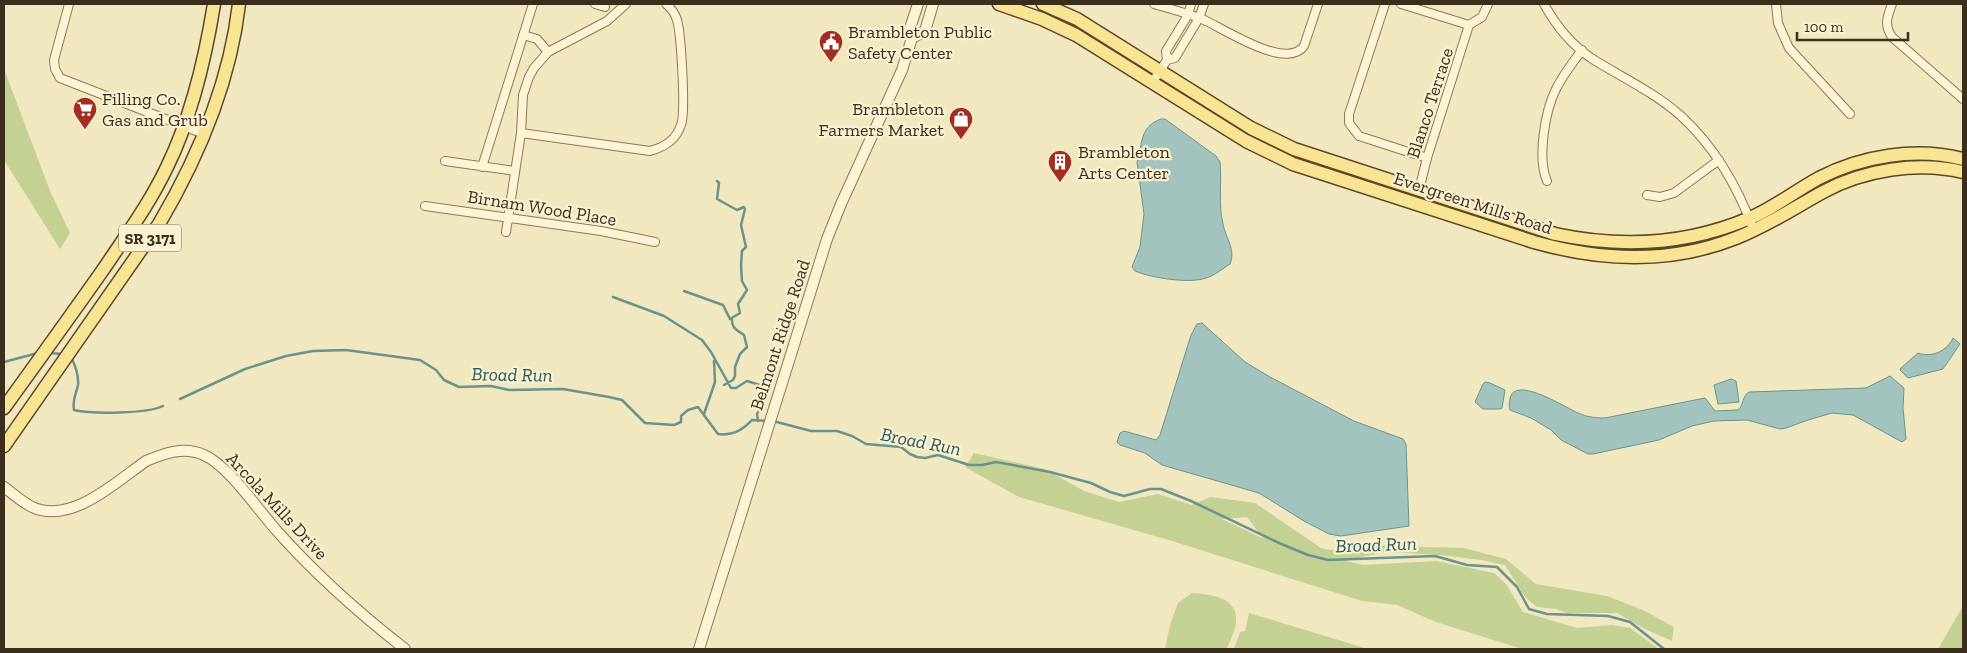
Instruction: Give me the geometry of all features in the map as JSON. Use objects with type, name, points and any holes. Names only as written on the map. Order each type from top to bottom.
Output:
[{"type":"main road","name":"SR 3171","points":[[4,408],[64,325],[148,202],[168,166],[184,127],[205,53],[214,4]]},
{"type":"main road","name":"SR 3171","points":[[4,446],[159,224],[188,170],[204,134],[230,57],[239,4]]},
{"type":"main road","name":"Evergreen Mills Road","points":[[999,4],[1042,19],[1076,35],[1246,141],[1293,164],[1570,252],[1623,257],[1669,255],[1714,246],[1774,222],[1824,192],[1857,178],[1900,169],[1938,169],[1963,172]]},
{"type":"main road","name":"Evergreen Mills Road","points":[[1043,4],[1076,19],[1163,65],[1251,128],[1278,142],[1325,160],[1556,234],[1592,241],[1628,243],[1670,240],[1709,232],[1750,218],[1821,177],[1847,166],[1871,159],[1894,155],[1924,154],[1947,155],[1963,159]]},
{"type":"street","points":[[69,4],[54,60],[55,70],[60,78],[204,134]]},
{"type":"street","points":[[482,166],[533,4]]},
{"type":"street","points":[[595,4],[605,7]]},
{"type":"street","points":[[506,232],[521,133],[525,86],[534,68],[548,52],[607,21],[626,4]]},
{"type":"street","points":[[521,133],[650,150],[662,147],[674,139],[683,120],[681,76],[677,20],[671,8],[666,4]]},
{"type":"street","name":"Belmont Ridge Road","points":[[699,649],[832,226],[902,70],[912,38],[910,28],[918,4]]},
{"type":"street","name":"Belmont Ridge Road","points":[[912,38],[925,31],[933,4]]},
{"type":"street","points":[[1154,4],[1199,18],[1250,44],[1288,54],[1301,50],[1304,46],[1318,4]]},
{"type":"street","points":[[1152,83],[1163,65],[1166,52],[1188,15],[1191,4]]},
{"type":"street","points":[[1163,65],[1175,58],[1199,18],[1204,4]]},
{"type":"street","points":[[1385,4],[1349,114],[1349,122],[1359,136],[1427,158]]},
{"type":"street","points":[[1402,4],[1469,25],[1482,17],[1488,4]]},
{"type":"street","points":[[1544,4],[1570,39],[1590,57],[1628,78],[1680,116],[1706,143],[1736,185],[1754,231]]},
{"type":"street","points":[[1776,4],[1778,23],[1789,48],[1850,114]]},
{"type":"street","points":[[1892,4],[1887,17],[1886,28],[1892,38],[1963,99]]},
{"type":"street","name":"Blanco Terrace","points":[[1419,190],[1427,158],[1469,25]]},
{"type":"street","points":[[523,35],[536,39],[548,52]]},
{"type":"street","points":[[1547,181],[1542,170],[1549,109],[1556,90],[1582,50]]},
{"type":"street","points":[[1647,195],[1660,197],[1674,193],[1719,160]]},
{"type":"street","points":[[445,161],[515,171]]},
{"type":"street","name":"Birnam Wood Place","points":[[424,206],[602,231],[655,242]]},
{"type":"street","name":"Arcola Mills Drive","points":[[4,487],[32,507],[47,512],[62,511],[83,505],[146,461],[155,457],[172,451],[188,450],[205,455],[220,465],[276,531],[311,568],[370,621],[405,649]]},
{"type":"green space","points":[[4,69],[50,191],[70,233],[60,249],[4,160]]},
{"type":"green space","points":[[974,453],[1045,469],[1084,491],[1119,502],[1158,494],[1192,505],[1210,497],[1255,503],[1321,548],[1331,550],[1360,545],[1464,548],[1506,559],[1536,584],[1607,596],[1643,610],[1674,627],[1672,641],[1647,630],[1617,613],[1567,613],[1556,609],[1537,607],[1525,597],[1505,565],[1441,555],[1384,552],[1345,561],[1363,565],[1436,561],[1494,573],[1506,584],[1523,612],[1577,628],[1612,625],[1630,628],[1659,649],[1522,649],[1436,622],[1397,605],[1362,601],[1172,541],[1019,497],[965,467]],"holes":[[[1247,517],[1262,538],[1222,519]]]},
{"type":"green space","points":[[1192,593],[1220,598],[1232,605],[1235,611],[1236,622],[1227,649],[1165,649],[1170,625],[1178,603]]},
{"type":"green space","points":[[1963,606],[1963,649],[1938,649]]},
{"type":"green space","points":[[1249,613],[1368,649],[1234,649],[1240,632],[1245,631]]},
{"type":"water","points":[[1165,119],[1216,156],[1220,162],[1220,201],[1224,229],[1231,249],[1232,259],[1230,264],[1215,274],[1199,280],[1160,278],[1142,274],[1135,271],[1132,267],[1140,247],[1144,214],[1137,162],[1145,131],[1154,122]]},
{"type":"water","points":[[1202,323],[1245,362],[1270,377],[1354,421],[1403,439],[1406,444],[1409,526],[1341,536],[1329,534],[1259,493],[1162,465],[1145,453],[1120,445],[1117,442],[1120,433],[1124,431],[1156,440],[1160,435],[1191,335],[1197,324]]},
{"type":"water","points":[[1953,338],[1960,344],[1943,369],[1908,378],[1900,370],[1918,353],[1934,354],[1947,347]]},
{"type":"water","points":[[1890,376],[1904,388],[1903,408],[1906,439],[1902,442],[1853,415],[1832,413],[1780,429],[1747,420],[1714,421],[1692,426],[1659,440],[1588,454],[1561,440],[1551,430],[1531,418],[1510,410],[1509,406],[1514,392],[1521,390],[1541,395],[1578,413],[1594,417],[1605,418],[1705,398],[1715,411],[1738,410],[1749,392],[1866,388]]},
{"type":"water","points":[[1731,379],[1736,381],[1739,402],[1718,404],[1714,385]]},
{"type":"water","points":[[1485,382],[1505,390],[1502,408],[1483,409],[1475,402]]},
{"type":"waterway","points":[[684,291],[723,305],[730,319],[740,313],[738,304],[747,290],[742,281],[741,265],[742,251],[746,247],[741,225],[745,209],[744,207],[737,210],[717,199],[719,183],[717,181]]},
{"type":"waterway","points":[[613,297],[664,316],[702,340],[731,388],[736,388],[747,381],[766,387],[761,407],[757,414],[758,421]]},
{"type":"waterway","points":[[724,385],[733,380],[740,354],[747,347],[744,335],[734,326],[732,318]]},
{"type":"waterway","name":"Broad Run","points":[[180,399],[245,369],[286,356],[313,351],[346,350],[420,360],[436,370],[444,380],[459,387],[491,386],[509,390],[563,389],[622,400],[645,423],[674,425],[681,422],[681,416],[688,410],[698,407],[718,434],[736,432],[752,420],[768,421]]},
{"type":"waterway","name":"Broad Run","points":[[4,362],[38,353]]},
{"type":"waterway","name":"Broad Run","points":[[49,353],[63,354]]},
{"type":"waterway","name":"Broad Run","points":[[71,357],[78,382],[74,410],[93,412],[145,411],[163,406]]},
{"type":"waterway","points":[[704,414],[715,382],[714,361]]},
{"type":"waterway","name":"Broad Run","points":[[773,421],[811,431],[837,431],[852,436],[866,444],[901,447],[917,457],[925,458],[938,455],[969,465],[996,462],[1050,472],[1091,483],[1124,496],[1150,489],[1161,489],[1191,501],[1279,543],[1308,555],[1328,560],[1435,556],[1467,565],[1497,567],[1517,587],[1529,609],[1547,614],[1608,616],[1630,622],[1664,649]]},
{"type":"place","name":"Brambleton Public Safety Center","points":[[831,63]]},
{"type":"place","name":"Filling Co. Gas and Grub","points":[[85,130]]},
{"type":"place","name":"Brambleton Farmers Market","points":[[961,140]]},
{"type":"place","name":"Brambleton Arts Center","points":[[1060,183]]}]
